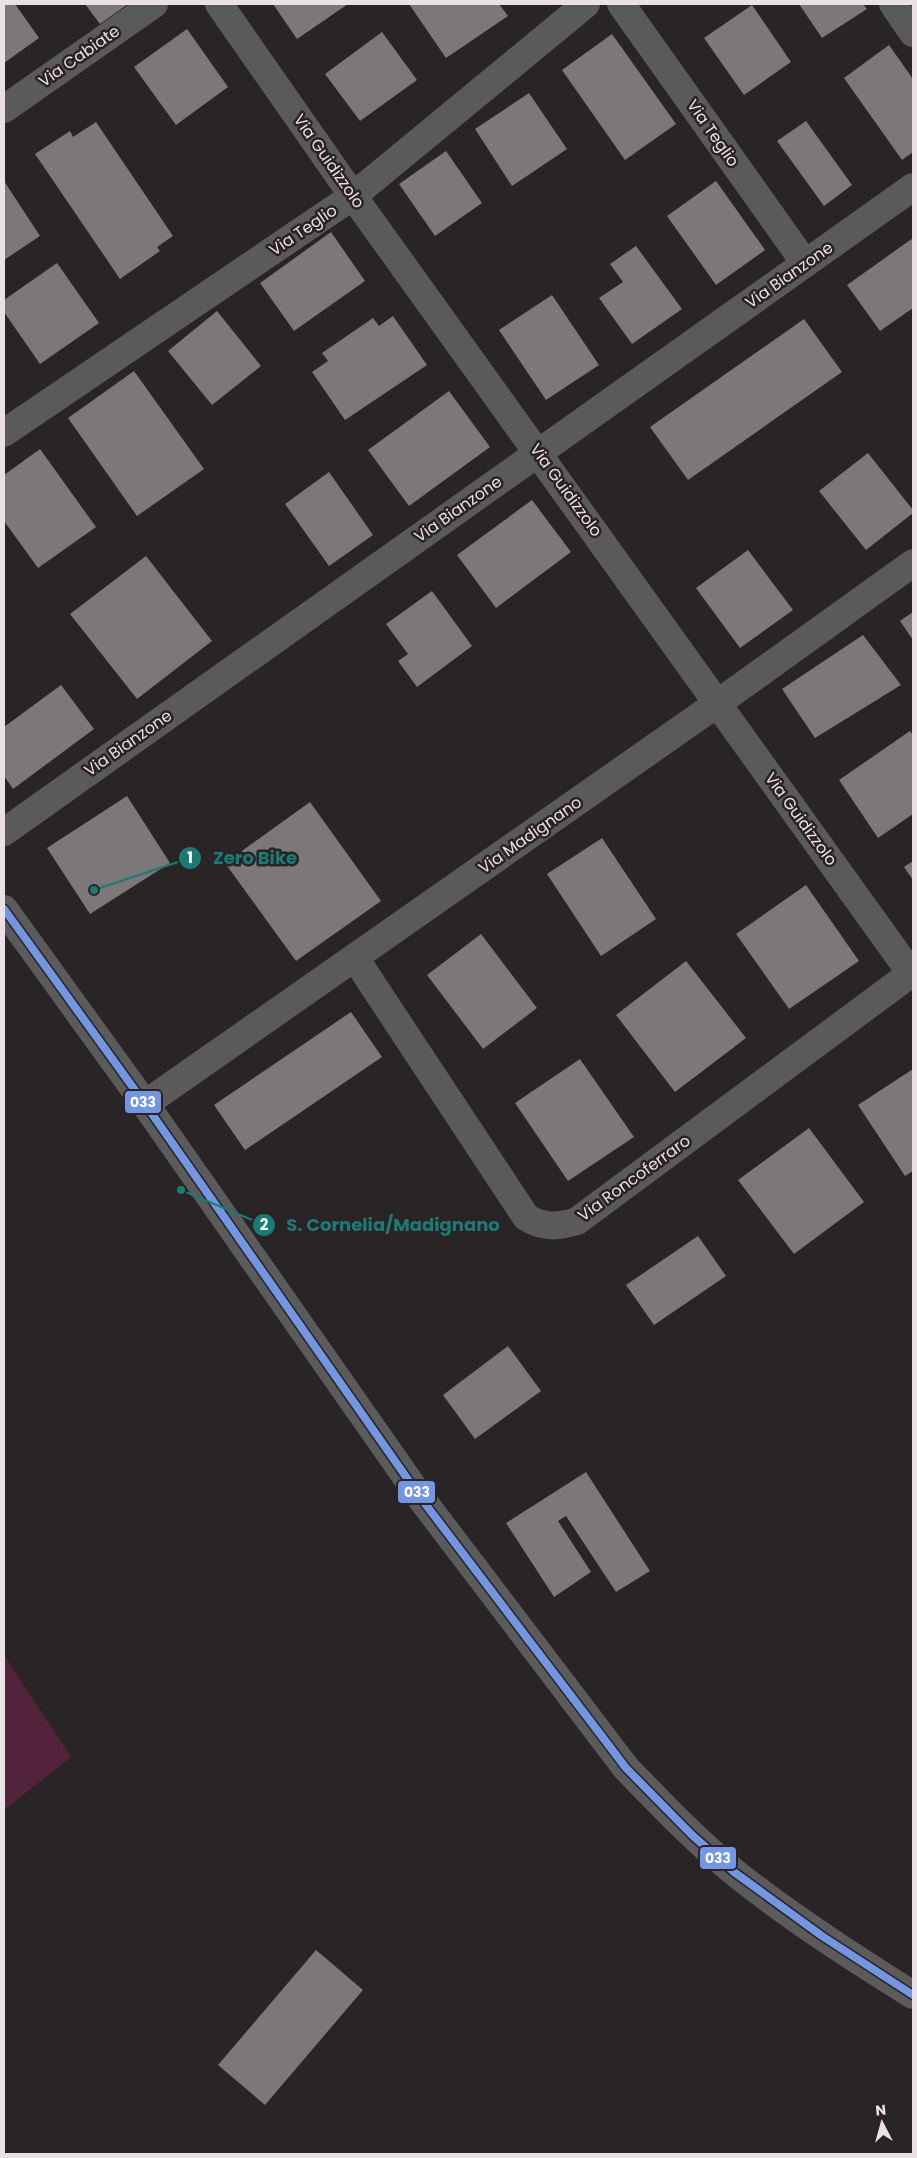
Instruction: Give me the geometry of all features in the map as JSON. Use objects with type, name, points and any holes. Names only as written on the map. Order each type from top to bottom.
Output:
[{"type":"street","name":"Via Cabiate","points":[[4,109],[154,4]]},
{"type":"street","name":"Via Guidizzolo","points":[[219,4],[353,196],[913,974]]},
{"type":"street","name":"Via Teglio","points":[[4,433],[353,196],[586,4]]},
{"type":"street","name":"Via Teglio","points":[[621,4],[805,263]]},
{"type":"street","points":[[892,4],[913,34]]},
{"type":"street","name":"Via Bianzone","points":[[4,832],[913,187]]},
{"type":"street","name":"Via Madignano","points":[[146,1104],[718,703],[913,563]]},
{"type":"street","points":[[4,909],[146,1104],[423,1501],[626,1768],[658,1802],[733,1872],[828,1940],[913,1995]]},
{"type":"street","name":"Via Roncoferraro","points":[[355,958],[526,1217],[543,1226],[577,1221],[913,974]]},
{"type":"shaded area","points":[[4,1655],[71,1757],[4,1810]]},
{"type":"building","points":[[4,4],[15,4],[39,38],[4,63]]},
{"type":"building","points":[[85,4],[128,4],[100,24]]},
{"type":"building","points":[[273,4],[348,4],[297,39]]},
{"type":"building","points":[[409,4],[499,4],[508,16],[446,58]]},
{"type":"building","points":[[799,4],[863,4],[867,9],[822,38]]},
{"type":"building","points":[[752,5],[791,62],[744,95],[704,38]]},
{"type":"building","points":[[187,29],[228,87],[176,125],[134,67]]},
{"type":"building","points":[[382,32],[417,80],[360,121],[325,74]]},
{"type":"building","points":[[612,34],[676,124],[625,160],[562,70]]},
{"type":"building","points":[[889,45],[913,79],[913,152],[902,160],[844,78]]},
{"type":"building","points":[[529,93],[567,149],[512,186],[475,129]]},
{"type":"building","points":[[806,121],[852,185],[824,206],[777,141]]},
{"type":"building","points":[[96,122],[173,236],[157,247],[160,251],[120,279],[35,154],[70,131],[73,137]]},
{"type":"building","points":[[446,151],[482,203],[435,236],[399,184]]},
{"type":"building","points":[[4,181],[40,236],[4,260]]},
{"type":"building","points":[[716,181],[765,250],[716,285],[667,216]]},
{"type":"building","points":[[331,232],[365,281],[294,331],[260,283]]},
{"type":"building","points":[[913,238],[913,308],[880,331],[847,285]]},
{"type":"building","points":[[636,246],[682,309],[632,344],[599,298],[623,282],[610,264]]},
{"type":"building","points":[[57,263],[99,323],[40,364],[4,312],[4,300]]},
{"type":"building","points":[[552,295],[599,365],[546,400],[499,330]]},
{"type":"building","points":[[217,311],[261,366],[212,405],[168,351]]},
{"type":"building","points":[[393,316],[427,365],[345,420],[312,372],[328,361],[322,353],[373,318],[379,326]]},
{"type":"building","points":[[804,319],[842,372],[688,480],[650,427]]},
{"type":"building","points":[[134,371],[204,469],[137,516],[68,418]]},
{"type":"building","points":[[449,391],[490,447],[409,506],[368,450]]},
{"type":"building","points":[[40,449],[96,527],[38,568],[4,521],[4,475]]},
{"type":"building","points":[[868,453],[913,510],[913,513],[866,550],[819,491]]},
{"type":"building","points":[[329,472],[373,535],[329,566],[285,504]]},
{"type":"building","points":[[532,500],[571,552],[496,608],[457,555]]},
{"type":"building","points":[[748,550],[793,610],[740,648],[696,588]]},
{"type":"building","points":[[146,556],[212,641],[137,699],[70,614]]},
{"type":"building","points":[[432,591],[472,646],[417,687],[398,661],[408,654],[386,624]]},
{"type":"building","points":[[913,612],[913,640],[900,621]]},
{"type":"building","points":[[863,635],[901,685],[815,738],[782,689]]},
{"type":"building","points":[[61,685],[94,729],[13,789],[4,776],[4,727]]},
{"type":"building","points":[[910,731],[913,735],[913,814],[878,838],[839,780]]},
{"type":"building","points":[[127,796],[170,863],[90,914],[47,848]]},
{"type":"building","points":[[310,802],[381,901],[296,961],[225,863]]},
{"type":"building","points":[[602,838],[656,919],[601,956],[547,874]]},
{"type":"building","points":[[913,861],[913,880],[904,867]]},
{"type":"building","points":[[806,885],[859,961],[789,1009],[736,934]]},
{"type":"building","points":[[481,934],[537,1008],[483,1049],[427,975]]},
{"type":"building","points":[[686,961],[746,1038],[675,1092],[616,1015]]},
{"type":"building","points":[[351,1012],[382,1057],[245,1150],[214,1105]]},
{"type":"building","points":[[580,1059],[634,1137],[568,1181],[515,1103]]},
{"type":"building","points":[[913,1069],[913,1171],[905,1176],[858,1105]]},
{"type":"building","points":[[809,1128],[864,1202],[794,1254],[738,1180]]},
{"type":"building","points":[[698,1236],[726,1276],[654,1325],[626,1285]]},
{"type":"building","points":[[508,1346],[541,1391],[475,1439],[443,1395]]},
{"type":"building","points":[[586,1472],[650,1571],[616,1592],[566,1516],[558,1521],[591,1572],[554,1597],[506,1523]]},
{"type":"building","points":[[316,1950],[363,1990],[265,2105],[218,2065]]},
{"type":"transit line","name":"033","points":[[4,909],[145,1104],[423,1501],[626,1768],[692,1835],[734,1872],[822,1936],[913,1995]]},
{"type":"place","name":"Zero Bike","points":[[94,890]]},
{"type":"place","name":"S. Cornelia/Madignano","points":[[181,1190]]}]
